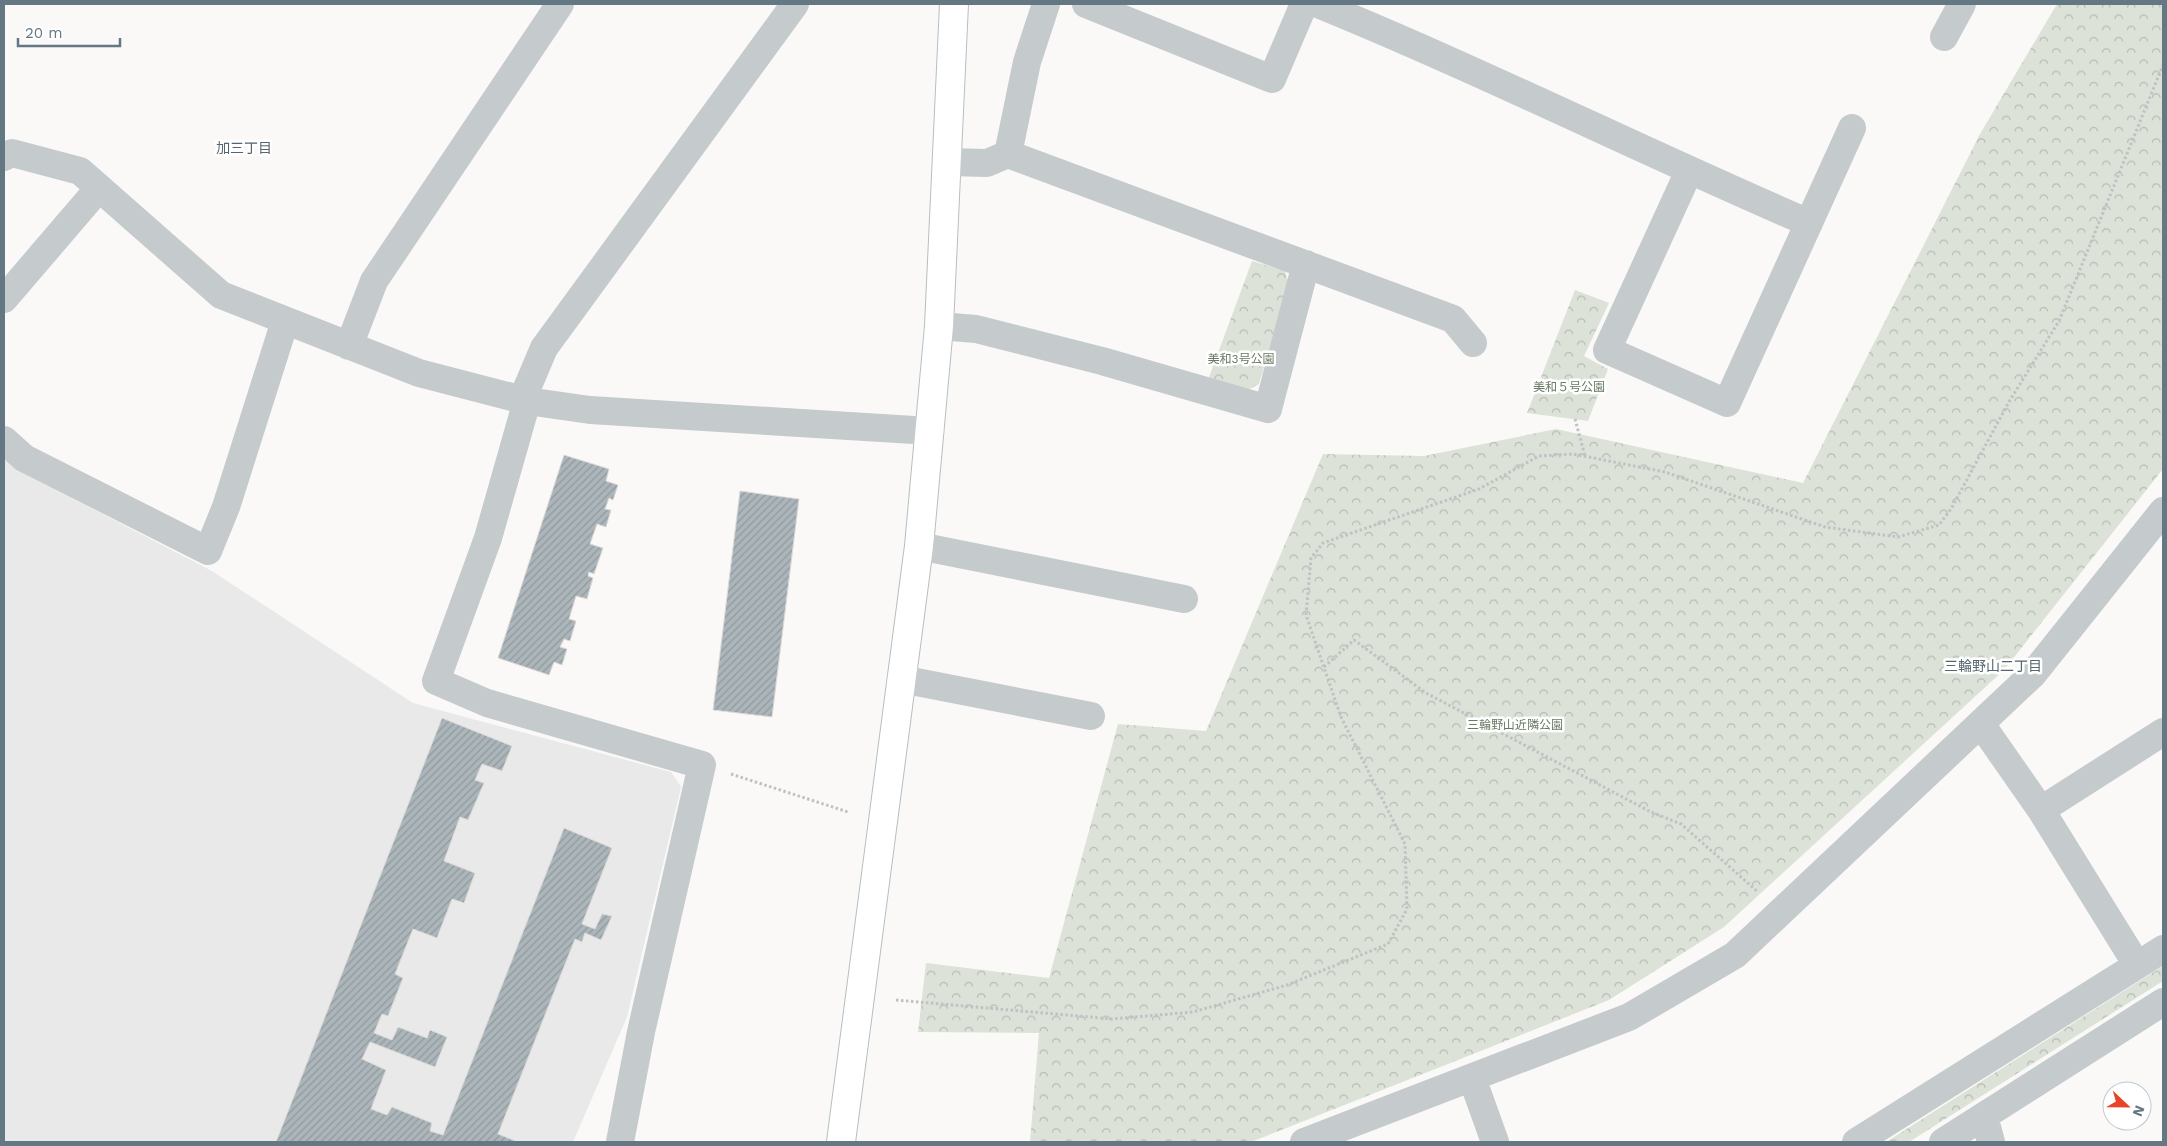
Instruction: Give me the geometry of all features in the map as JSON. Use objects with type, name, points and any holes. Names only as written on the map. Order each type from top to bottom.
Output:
[{"type":"street","points":[[349,346],[374,281],[560,4]]},
{"type":"street","points":[[620,1142],[641,1032],[702,765],[487,702],[436,680],[488,538],[524,400],[544,348],[795,4]]},
{"type":"street","points":[[841,1142],[919,546],[939,326],[954,4]]},
{"type":"street","points":[[1008,154],[1027,62],[1046,4]]},
{"type":"street","points":[[1086,4],[1272,79],[1304,4]]},
{"type":"street","points":[[1318,4],[1416,44],[1689,172],[1809,223]]},
{"type":"street","points":[[1944,37],[1962,4]]},
{"type":"street","points":[[1689,172],[1607,350],[1727,403],[1852,128]]},
{"type":"street","points":[[4,157],[12,154],[80,171],[221,295],[419,373],[524,400],[590,410],[930,431]]},
{"type":"street","points":[[947,162],[987,163],[1008,154],[1453,319],[1473,343]]},
{"type":"street","points":[[4,299],[99,188]]},
{"type":"street","points":[[939,326],[976,328],[1102,361],[1268,409],[1306,264]]},
{"type":"street","points":[[4,440],[24,458],[208,550],[226,507],[285,321]]},
{"type":"street","points":[[1304,1142],[1629,1016],[1735,954],[1982,724],[2033,674],[2163,511]]},
{"type":"street","points":[[919,546],[1184,599]]},
{"type":"street","points":[[901,679],[1091,716]]},
{"type":"street","points":[[1982,724],[2041,810],[2137,966]]},
{"type":"street","points":[[2041,810],[2163,732]]},
{"type":"street","points":[[1856,1142],[2163,949]]},
{"type":"street","points":[[1942,1142],[2161,1013]]},
{"type":"street","points":[[1472,1078],[1495,1142]]},
{"type":"street","points":[[1984,1116],[1991,1142]]},
{"type":"path","points":[[896,1000],[1112,1019],[1193,1012],[1288,986],[1388,944],[1407,909],[1405,844],[1342,717],[1306,615],[1310,558],[1323,543],[1479,489],[1539,456],[1573,454],[1665,472],[1825,527],[1898,537],[1939,525],[1951,509],[2010,400],[2058,321],[2163,65]]},
{"type":"path","points":[[1575,419],[1585,456]]},
{"type":"path","points":[[1324,667],[1354,640],[1426,693],[1651,812],[1681,824],[1780,912]]},
{"type":"path","points":[[702,765],[848,812]]},
{"type":"shaded area","points":[[4,459],[16,469],[212,571],[413,703],[671,772],[681,787],[627,1017],[573,1142],[4,1142]]},
{"type":"green space","name":"三輪野山近隣公園","points":[[2057,4],[2163,4],[2163,469],[2004,670],[1724,927],[1609,1000],[1251,1142],[1030,1142],[1039,1033],[918,1032],[926,963],[1049,978],[1118,724],[1206,731],[1323,454],[1424,456],[1556,429],[1803,483],[1980,134]]},
{"type":"green space","name":"美和3号公園","points":[[1252,261],[1285,271],[1289,283],[1259,384],[1246,391],[1208,380]]},
{"type":"green space","name":"美和５号公園","points":[[1575,290],[1609,303],[1584,356],[1608,369],[1588,421],[1527,413]]},
{"type":"green space","points":[[2163,966],[2163,981],[1909,1142],[1886,1142]]},
{"type":"building","points":[[564,455],[609,469],[606,481],[618,485],[613,500],[609,498],[605,509],[611,510],[606,527],[597,524],[590,544],[603,548],[594,574],[589,572],[588,576],[593,578],[587,599],[576,596],[569,619],[576,621],[570,641],[564,639],[560,647],[567,649],[562,665],[554,662],[549,675],[498,658]]},
{"type":"building","points":[[740,491],[799,499],[772,717],[713,710]]},
{"type":"building","points":[[442,718],[512,746],[502,771],[482,764],[475,780],[484,783],[468,820],[460,817],[444,861],[475,873],[464,903],[452,899],[437,938],[413,929],[395,974],[403,978],[388,1016],[382,1014],[374,1033],[392,1040],[398,1027],[427,1038],[430,1030],[447,1037],[435,1067],[370,1042],[362,1059],[386,1070],[371,1109],[387,1115],[392,1107],[432,1123],[430,1131],[443,1135],[564,828],[612,848],[582,924],[595,929],[602,914],[612,916],[601,940],[585,933],[582,942],[575,939],[498,1134],[518,1142],[276,1142]]},
{"type":"district","name":"加三丁目","points":[[244,148]]},
{"type":"district","name":"三輪野山二丁目","points":[[1993,666]]}]
